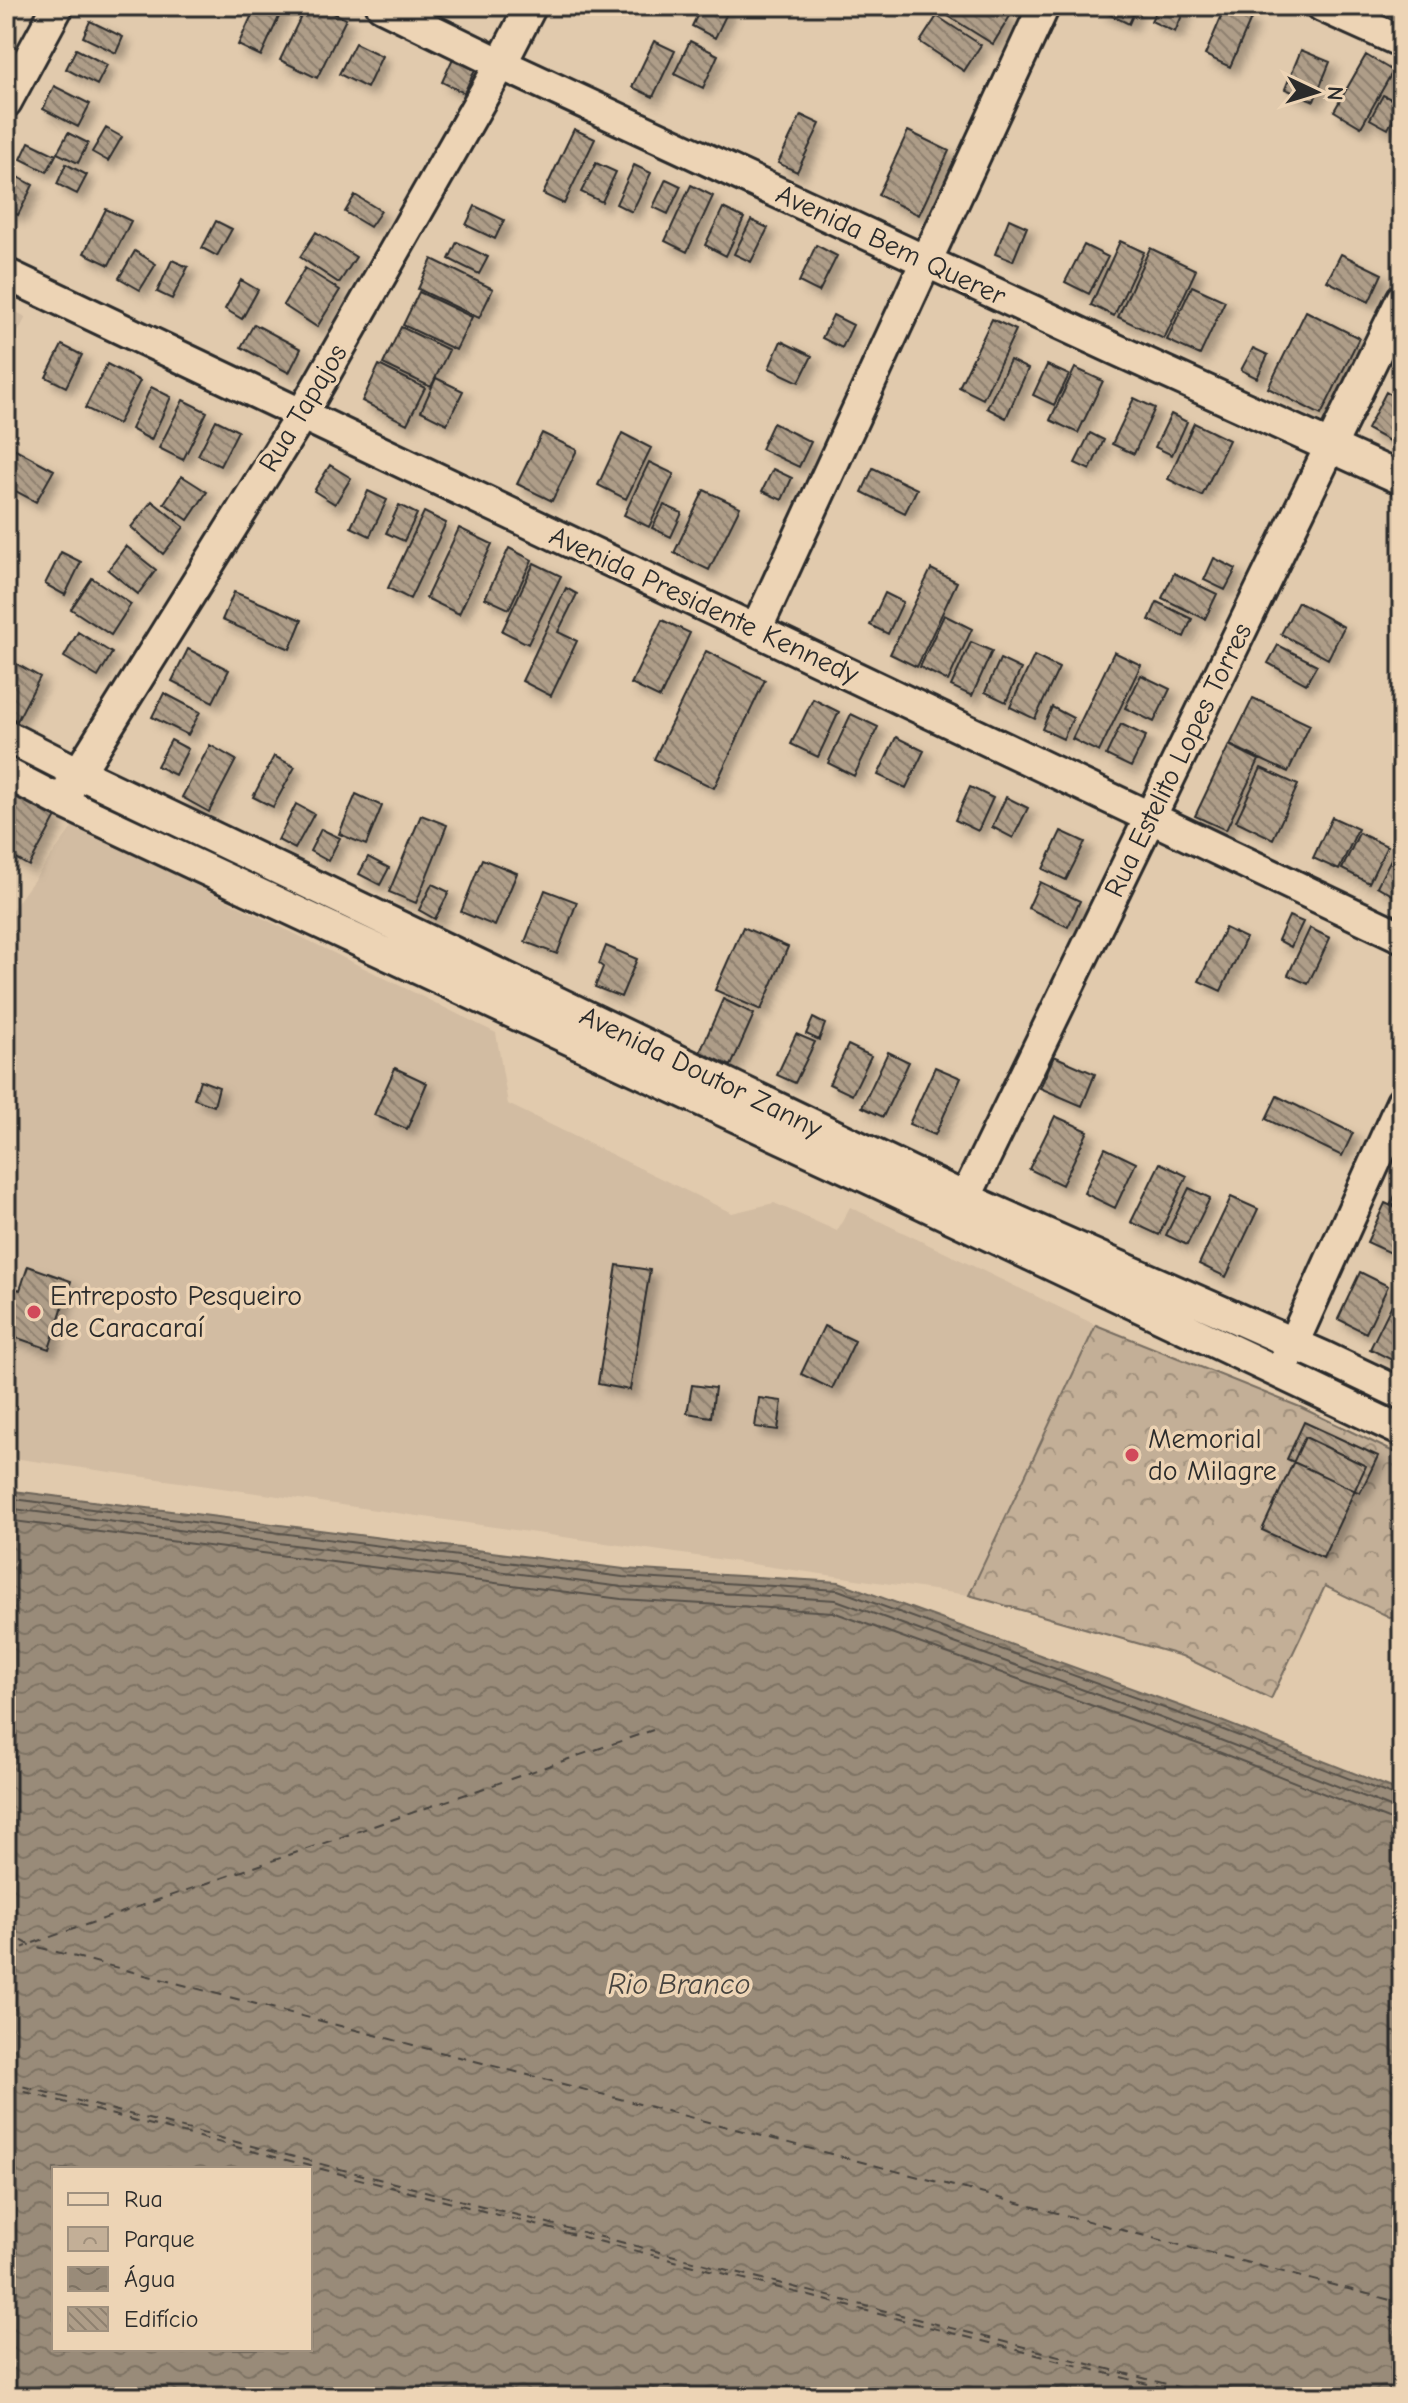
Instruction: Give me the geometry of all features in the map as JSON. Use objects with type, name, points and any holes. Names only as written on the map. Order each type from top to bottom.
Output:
[{"type":"street","points":[[6,102],[58,6]]},
{"type":"street","name":"Avenida Bem Querer","points":[[382,6],[501,64],[1402,479]]},
{"type":"street","name":"Rua Tapajos","points":[[60,801],[302,414],[531,6]]},
{"type":"street","points":[[756,630],[1044,6]]},
{"type":"street","points":[[1322,6],[1402,42]]},
{"type":"street","name":"Avenida Presidente Kennedy","points":[[6,274],[1402,937]]},
{"type":"street","name":"Rua Estelito Lopes Torres","points":[[960,1209],[1402,299]]},
{"type":"street","name":"Avenida Doutor Zanny","points":[[6,736],[1402,1431]]},
{"type":"street","name":"Avenida Doutor Zanny","points":[[6,773],[60,801],[960,1209],[1293,1343],[1402,1394]]},
{"type":"street","points":[[1280,1372],[1402,1102]]},
{"type":"shaded area","points":[[6,307],[26,317],[6,355]]},
{"type":"shaded area","points":[[74,825],[496,1033],[508,1104],[732,1213],[774,1203],[837,1231],[850,1207],[1096,1325],[968,1595],[6,1457],[6,918]]},
{"type":"green space","points":[[1096,1325],[1300,1407],[1402,1456],[1402,1623],[1325,1586],[1271,1699],[1182,1656],[969,1595]]},
{"type":"water","name":"Rio Branco","points":[[6,1490],[624,1569],[839,1582],[1211,1717],[1402,1792],[1402,2397],[6,2397]]},
{"type":"building","points":[[256,6],[284,6],[261,56],[238,45]]},
{"type":"building","points":[[306,6],[319,6],[346,19],[317,78],[280,60]]},
{"type":"building","points":[[702,6],[724,6],[729,9],[715,38],[692,26]]},
{"type":"building","points":[[950,6],[993,6],[1010,16],[993,44],[945,14]]},
{"type":"building","points":[[1102,6],[1137,6],[1129,24],[1100,10]]},
{"type":"building","points":[[1158,6],[1186,6],[1175,32],[1151,21]]},
{"type":"building","points":[[1225,8],[1251,19],[1230,67],[1205,55]]},
{"type":"building","points":[[937,16],[981,45],[964,71],[920,42]]},
{"type":"building","points":[[90,21],[123,37],[116,53],[83,37]]},
{"type":"building","points":[[654,41],[675,51],[653,97],[632,87]]},
{"type":"building","points":[[690,41],[718,55],[703,88],[674,74]]},
{"type":"building","points":[[355,43],[382,56],[367,88],[339,74]]},
{"type":"building","points":[[76,49],[107,65],[97,85],[66,69]]},
{"type":"building","points":[[1301,50],[1330,62],[1314,101],[1285,89]]},
{"type":"building","points":[[455,54],[478,64],[464,93],[442,82]]},
{"type":"building","points":[[1366,55],[1393,71],[1361,127],[1334,111]]},
{"type":"building","points":[[54,86],[90,104],[78,127],[43,109]]},
{"type":"building","points":[[1383,95],[1401,104],[1388,129],[1370,119]]},
{"type":"building","points":[[801,115],[820,124],[797,172],[778,163]]},
{"type":"building","points":[[106,128],[122,137],[108,161],[92,152]]},
{"type":"building","points":[[574,129],[595,139],[564,204],[543,194]]},
{"type":"building","points":[[908,131],[949,151],[919,215],[878,195]]},
{"type":"building","points":[[68,133],[88,143],[78,163],[57,153]]},
{"type":"building","points":[[29,142],[56,155],[47,172],[21,159]]},
{"type":"building","points":[[596,163],[616,172],[602,202],[581,192]]},
{"type":"building","points":[[1402,163],[1402,188],[1391,181]]},
{"type":"building","points":[[66,164],[87,175],[77,194],[57,184]]},
{"type":"building","points":[[634,165],[651,173],[632,212],[616,204]]},
{"type":"building","points":[[10,173],[33,185],[18,215],[6,208],[6,181]]},
{"type":"building","points":[[666,179],[681,186],[668,214],[653,207]]},
{"type":"building","points":[[691,185],[713,196],[687,252],[665,241]]},
{"type":"building","points":[[355,195],[381,211],[370,227],[345,212]]},
{"type":"building","points":[[475,206],[504,220],[495,239],[466,225]]},
{"type":"building","points":[[723,208],[744,218],[726,256],[705,245]]},
{"type":"building","points":[[106,209],[131,221],[109,265],[84,253]]},
{"type":"building","points":[[1009,219],[1027,227],[1013,261],[995,254]]},
{"type":"building","points":[[751,220],[768,228],[751,262],[734,254]]},
{"type":"building","points":[[216,221],[232,229],[217,256],[202,248]]},
{"type":"building","points":[[316,232],[356,257],[339,283],[300,257]]},
{"type":"building","points":[[1120,241],[1144,252],[1114,316],[1091,305]]},
{"type":"building","points":[[457,242],[488,257],[479,274],[449,259]]},
{"type":"building","points":[[816,245],[837,256],[819,292],[799,282]]},
{"type":"building","points":[[1084,245],[1108,257],[1089,294],[1065,282]]},
{"type":"building","points":[[1150,248],[1196,270],[1164,339],[1118,317]]},
{"type":"building","points":[[135,251],[156,264],[140,290],[119,278]]},
{"type":"building","points":[[1341,254],[1382,274],[1369,302],[1327,281]]},
{"type":"building","points":[[432,259],[493,289],[479,318],[418,289]]},
{"type":"building","points":[[172,260],[188,267],[172,299],[157,292]]},
{"type":"building","points":[[305,268],[340,290],[317,327],[283,305]]},
{"type":"building","points":[[241,280],[258,290],[242,319],[225,309]]},
{"type":"building","points":[[1192,286],[1225,301],[1200,355],[1167,340]]},
{"type":"building","points":[[419,292],[472,317],[456,350],[403,325]]},
{"type":"building","points":[[1306,311],[1359,338],[1321,415],[1268,388]]},
{"type":"building","points":[[833,315],[853,325],[842,348],[822,338]]},
{"type":"building","points":[[992,319],[1016,330],[983,399],[959,387]]},
{"type":"building","points":[[254,324],[301,349],[289,373],[241,347]]},
{"type":"building","points":[[401,327],[449,350],[431,387],[383,364]]},
{"type":"building","points":[[781,341],[812,356],[799,382],[769,368]]},
{"type":"building","points":[[62,345],[82,355],[66,387],[46,377]]},
{"type":"building","points":[[1253,348],[1268,355],[1257,378],[1241,370]]},
{"type":"building","points":[[1010,360],[1028,369],[1006,418],[987,408]]},
{"type":"building","points":[[107,364],[140,381],[118,424],[85,408]]},
{"type":"building","points":[[379,365],[425,388],[407,424],[362,401]]},
{"type":"building","points":[[1047,365],[1069,375],[1054,405],[1033,395]]},
{"type":"building","points":[[1075,368],[1103,381],[1078,433],[1050,420]]},
{"type":"building","points":[[436,378],[463,391],[447,424],[421,411]]},
{"type":"building","points":[[151,387],[171,397],[151,440],[131,429]]},
{"type":"building","points":[[1386,392],[1402,401],[1402,448],[1367,429]]},
{"type":"building","points":[[1134,398],[1155,408],[1134,454],[1112,444]]},
{"type":"building","points":[[183,400],[207,412],[183,460],[159,448]]},
{"type":"building","points":[[1171,414],[1187,422],[1172,455],[1155,447]]},
{"type":"building","points":[[216,420],[238,431],[220,466],[198,455]]},
{"type":"building","points":[[773,423],[811,442],[799,467],[761,449]]},
{"type":"building","points":[[1194,423],[1229,440],[1202,496],[1168,479]]},
{"type":"building","points":[[542,433],[577,450],[552,501],[517,484]]},
{"type":"building","points":[[622,433],[651,448],[626,499],[598,485]]},
{"type":"building","points":[[1090,433],[1104,440],[1090,470],[1075,463]]},
{"type":"building","points":[[8,445],[54,470],[36,502],[6,486]]},
{"type":"building","points":[[649,462],[674,474],[649,527],[624,515]]},
{"type":"building","points":[[330,465],[351,478],[335,504],[314,491]]},
{"type":"building","points":[[873,468],[917,489],[905,513],[862,492]]},
{"type":"building","points":[[773,469],[792,478],[782,500],[762,491]]},
{"type":"building","points":[[182,476],[207,492],[188,520],[164,503]]},
{"type":"building","points":[[704,490],[740,507],[709,570],[674,553]]},
{"type":"building","points":[[368,491],[387,500],[370,536],[351,527]]},
{"type":"building","points":[[152,501],[184,527],[163,554],[131,527]]},
{"type":"building","points":[[399,505],[417,514],[404,541],[386,533]]},
{"type":"building","points":[[664,505],[682,513],[671,537],[652,528]]},
{"type":"building","points":[[424,512],[446,523],[410,599],[388,588]]},
{"type":"building","points":[[459,528],[492,544],[459,614],[426,598]]},
{"type":"building","points":[[126,546],[156,570],[138,594],[108,570]]},
{"type":"building","points":[[509,548],[532,560],[509,609],[485,598]]},
{"type":"building","points":[[61,552],[81,562],[65,595],[45,584]]},
{"type":"building","points":[[1214,558],[1236,569],[1225,590],[1204,580]]},
{"type":"building","points":[[534,563],[561,576],[528,644],[502,631]]},
{"type":"building","points":[[931,569],[957,582],[917,667],[890,654]]},
{"type":"building","points":[[1174,573],[1217,594],[1205,619],[1162,598]]},
{"type":"building","points":[[92,578],[131,604],[111,635],[71,609]]},
{"type":"building","points":[[566,588],[577,594],[558,632],[577,641],[551,696],[522,681]]},
{"type":"building","points":[[234,592],[302,620],[290,649],[222,620]]},
{"type":"building","points":[[885,593],[903,602],[888,634],[870,625]]},
{"type":"building","points":[[1157,602],[1192,619],[1184,637],[1149,620]]},
{"type":"building","points":[[1298,602],[1344,627],[1328,659],[1281,634]]},
{"type":"building","points":[[944,615],[972,629],[948,681],[920,667]]},
{"type":"building","points":[[662,620],[690,633],[660,698],[631,684]]},
{"type":"building","points":[[78,632],[112,653],[98,677],[64,657]]},
{"type":"building","points":[[971,642],[992,651],[972,696],[951,686]]},
{"type":"building","points":[[1278,645],[1317,665],[1306,684],[1268,663]]},
{"type":"building","points":[[188,649],[229,670],[213,702],[172,681]]},
{"type":"building","points":[[706,651],[765,680],[714,788],[654,759]]},
{"type":"building","points":[[1114,652],[1141,665],[1099,752],[1072,739]]},
{"type":"building","points":[[1034,656],[1059,668],[1035,719],[1010,707]]},
{"type":"building","points":[[6,658],[40,677],[17,721],[6,715]]},
{"type":"building","points":[[1000,659],[1021,669],[1006,702],[985,692]]},
{"type":"building","points":[[1141,675],[1170,689],[1154,722],[1125,708]]},
{"type":"building","points":[[164,693],[200,712],[188,735],[152,717]]},
{"type":"building","points":[[1253,698],[1310,725],[1288,772],[1230,745]]},
{"type":"building","points":[[813,699],[839,712],[818,757],[791,744]]},
{"type":"building","points":[[1052,707],[1073,718],[1063,739],[1042,729]]},
{"type":"building","points":[[851,714],[878,727],[854,776],[828,763]]},
{"type":"building","points":[[1121,724],[1146,736],[1131,767],[1106,755]]},
{"type":"building","points":[[896,737],[924,751],[906,788],[878,775]]},
{"type":"building","points":[[171,740],[188,749],[175,775],[157,766]]},
{"type":"building","points":[[210,745],[236,760],[209,812],[182,797]]},
{"type":"building","points":[[1229,745],[1259,760],[1226,830],[1195,816]]},
{"type":"building","points":[[274,756],[295,767],[273,807],[253,797]]},
{"type":"building","points":[[1261,768],[1298,785],[1273,839],[1236,821]]},
{"type":"building","points":[[970,787],[993,798],[978,831],[955,820]]},
{"type":"building","points":[[12,793],[56,817],[29,866],[6,853],[6,804]]},
{"type":"building","points":[[356,794],[382,806],[366,845],[339,834]]},
{"type":"building","points":[[1006,797],[1028,808],[1013,838],[992,827]]},
{"type":"building","points":[[296,804],[314,814],[295,849],[278,840]]},
{"type":"building","points":[[421,815],[447,825],[416,903],[389,892]]},
{"type":"building","points":[[1332,817],[1358,829],[1339,870],[1313,858]]},
{"type":"building","points":[[321,829],[340,838],[328,861],[310,851]]},
{"type":"building","points":[[1061,831],[1085,842],[1066,880],[1043,869]]},
{"type":"building","points":[[1359,833],[1387,846],[1369,883],[1342,869]]},
{"type":"building","points":[[1393,855],[1402,860],[1401,900],[1377,886]]},
{"type":"building","points":[[368,857],[389,868],[380,885],[359,874]]},
{"type":"building","points":[[482,859],[517,873],[495,926],[461,912]]},
{"type":"building","points":[[1040,882],[1080,901],[1068,927],[1028,908]]},
{"type":"building","points":[[432,884],[449,892],[435,919],[419,910]]},
{"type":"building","points":[[545,890],[577,902],[557,954],[525,942]]},
{"type":"building","points":[[1289,916],[1303,922],[1291,947],[1278,940]]},
{"type":"building","points":[[743,927],[788,947],[761,1010],[715,990]]},
{"type":"building","points":[[1225,928],[1246,938],[1221,991],[1199,981]]},
{"type":"building","points":[[1310,928],[1330,938],[1308,984],[1288,975]]},
{"type":"building","points":[[606,946],[637,959],[621,997],[595,987],[603,967],[599,964]]},
{"type":"building","points":[[723,999],[754,1014],[731,1066],[700,1052]]},
{"type":"building","points":[[813,1018],[825,1024],[819,1040],[806,1034]]},
{"type":"building","points":[[796,1034],[815,1042],[795,1083],[777,1075]]},
{"type":"building","points":[[848,1045],[871,1056],[852,1095],[829,1084]]},
{"type":"building","points":[[888,1052],[909,1062],[883,1117],[862,1107]]},
{"type":"building","points":[[1054,1056],[1095,1074],[1082,1106],[1040,1088]]},
{"type":"building","points":[[935,1067],[961,1078],[935,1135],[909,1124]]},
{"type":"building","points":[[395,1068],[427,1083],[407,1129],[374,1115]]},
{"type":"building","points":[[200,1080],[219,1087],[214,1106],[194,1099]]},
{"type":"building","points":[[1277,1096],[1353,1133],[1342,1156],[1266,1119]]},
{"type":"building","points":[[1055,1116],[1088,1131],[1062,1185],[1029,1169]]},
{"type":"building","points":[[1105,1148],[1136,1163],[1115,1208],[1084,1193]]},
{"type":"building","points":[[1160,1163],[1187,1176],[1159,1235],[1131,1222]]},
{"type":"building","points":[[1402,1180],[1402,1209],[1391,1204]]},
{"type":"building","points":[[1189,1188],[1210,1198],[1187,1245],[1166,1235]]},
{"type":"building","points":[[1231,1197],[1258,1209],[1226,1277],[1199,1264]]},
{"type":"building","points":[[1385,1203],[1402,1211],[1402,1258],[1367,1242]]},
{"type":"building","points":[[617,1265],[650,1270],[630,1390],[598,1384]]},
{"type":"building","name":"Entreposto Pesqueiro de Caracaraí","points":[[28,1266],[71,1281],[49,1349],[6,1334],[6,1285],[20,1290]]},
{"type":"building","points":[[1360,1272],[1388,1286],[1366,1333],[1338,1319]]},
{"type":"building","points":[[1398,1292],[1402,1294],[1402,1365],[1370,1349]]},
{"type":"building","points":[[824,1326],[855,1341],[832,1389],[801,1374]]},
{"type":"building","points":[[692,1385],[715,1388],[711,1417],[687,1413]]},
{"type":"building","points":[[759,1398],[782,1401],[778,1430],[755,1427]]},
{"type":"building","points":[[1304,1422],[1378,1456],[1360,1493],[1287,1459]]},
{"type":"building","points":[[1305,1437],[1366,1466],[1323,1558],[1262,1530]]},
{"type":"ferry route","points":[[33,1943],[653,1730]]},
{"type":"ferry route","points":[[6,1932],[30,1945],[1402,2303]]},
{"type":"ferry route","points":[[6,1954],[27,1946]]},
{"type":"ferry route","points":[[6,2082],[1216,2397]]},
{"type":"ferry route","points":[[6,2087],[1198,2397]]},
{"type":"place","name":"Entreposto Pesqueiro de Caracaraí","points":[[34,1312]]},
{"type":"place","name":"Memorial do Milagre","points":[[1132,1455]]}]
